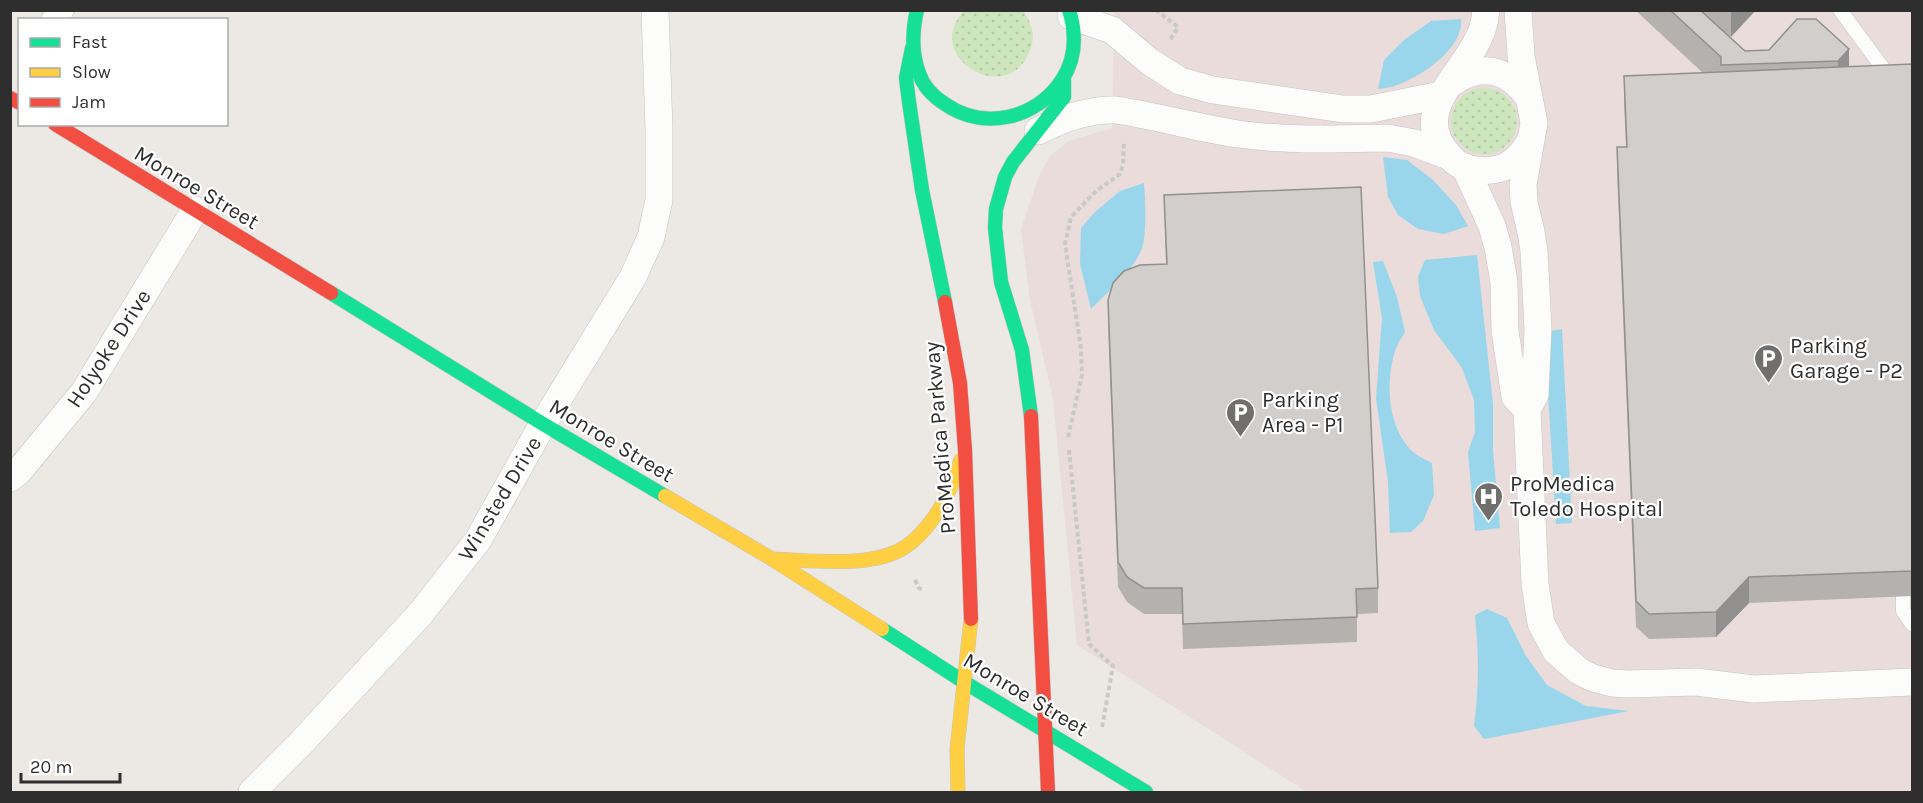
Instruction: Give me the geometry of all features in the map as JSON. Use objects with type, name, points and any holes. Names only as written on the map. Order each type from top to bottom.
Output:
[{"type":"street","name":"Winsted Drive","points":[[252,792],[302,742],[421,613],[478,540],[543,424],[633,277],[651,237],[659,200],[655,10]]},
{"type":"street","name":"ProMedica Parkway","points":[[917,10],[906,78],[922,190],[953,338],[960,383],[965,450],[971,606],[970,639],[957,749],[958,792]]},
{"type":"street","points":[[1486,10],[1485,24],[1480,36],[1445,90],[1435,110],[1434,124],[1436,137],[1457,162],[1492,226],[1504,282],[1505,331],[1515,397],[1527,409]]},
{"type":"street","points":[[1518,10],[1521,56],[1534,123],[1523,194],[1534,252],[1538,329],[1535,395],[1527,409],[1535,584],[1541,623],[1556,651],[1579,671],[1612,683],[1696,682],[1754,689],[1912,682]]},
{"type":"street","points":[[912,48],[922,78],[930,91],[954,111],[969,117],[1000,120],[1016,117],[1044,103],[1064,80],[1074,49],[1074,32],[1070,13]]},
{"type":"street","points":[[1070,13],[1112,30],[1150,62],[1180,81],[1213,90],[1343,109],[1371,109],[1445,90],[1468,74],[1490,71],[1513,79],[1529,99]]},
{"type":"street","points":[[1048,792],[1031,405],[1023,350],[1001,282],[995,228],[996,209],[1005,177],[1012,162],[1065,97],[1064,80]]},
{"type":"street","points":[[1034,133],[1069,116],[1116,110],[1208,129],[1267,137],[1313,140],[1400,139],[1477,170],[1501,168],[1520,156],[1533,134]]},
{"type":"street","name":"Monroe Street","points":[[58,126],[543,424],[772,559],[964,681],[1146,792]]},
{"type":"street","name":"Holyoke Drive","points":[[10,478],[19,471],[84,392],[195,210]]},
{"type":"street","points":[[772,559],[846,560],[878,557],[898,550],[918,536],[944,501],[965,450]]},
{"type":"lane","points":[[1840,10],[1888,75],[1888,91]]},
{"type":"lane","points":[[1888,75],[1904,75]]},
{"type":"lane","points":[[1903,596],[1903,612],[1912,624]]},
{"type":"path","points":[[1156,10],[1178,27],[1169,41]]},
{"type":"path","points":[[1110,684],[1113,666],[1089,644],[1068,436],[1082,375],[1081,348],[1065,244],[1071,217],[1096,191],[1120,174],[1123,165],[1125,136]]},
{"type":"path","points":[[916,593],[919,588],[924,590]]},
{"type":"shaded area","name":"ProMedica Toledo Hospital","points":[[1114,11],[1912,11],[1912,792],[1307,792],[1077,645],[1053,399],[1030,300],[1021,229],[1039,176],[1051,155],[1069,141],[1112,128]]},
{"type":"green space","points":[[1022,10],[1033,35],[1032,44],[1022,64],[1007,75],[991,76],[974,71],[961,60],[953,46],[953,29],[964,11]]},
{"type":"green space","points":[[1484,88],[1496,91],[1507,98],[1514,109],[1517,121],[1514,133],[1507,144],[1496,151],[1484,154],[1472,151],[1461,144],[1454,133],[1451,121],[1454,109],[1461,98],[1472,91]]},
{"type":"water","points":[[1461,19],[1456,40],[1440,60],[1407,81],[1378,89],[1384,60],[1404,40],[1431,21]]},
{"type":"water","points":[[1383,157],[1407,160],[1433,180],[1456,205],[1468,226],[1444,234],[1418,229],[1398,215],[1388,197]]},
{"type":"water","points":[[1144,183],[1143,246],[1136,261],[1091,309],[1080,264],[1081,228],[1095,212],[1120,191]]},
{"type":"water","points":[[1477,255],[1493,404],[1493,451],[1500,528],[1475,531],[1468,452],[1475,432],[1474,400],[1462,368],[1434,330],[1420,296],[1418,277],[1425,260]]},
{"type":"water","points":[[1383,261],[1397,297],[1405,332],[1396,348],[1390,374],[1390,402],[1393,416],[1397,429],[1412,451],[1432,463],[1434,495],[1423,521],[1411,532],[1390,533],[1388,482],[1376,398],[1382,318],[1373,262]]},
{"type":"water","points":[[1562,329],[1572,523],[1556,524],[1548,393],[1551,331]]},
{"type":"water","points":[[1487,609],[1507,618],[1526,656],[1547,685],[1586,706],[1629,711],[1484,739],[1474,726],[1478,671],[1475,615]]},
{"type":"building","points":[[1670,10],[1700,10],[1745,51],[1769,50],[1797,19],[1816,19],[1849,49],[1838,61],[1721,65],[1721,57]]},
{"type":"building","name":"Parking Garage - P2","points":[[1912,64],[1912,571],[1749,577],[1716,612],[1649,614],[1636,601],[1617,147],[1627,147],[1624,76]]},
{"type":"building","name":"Parking Area - P1","points":[[1361,187],[1378,588],[1356,589],[1357,617],[1183,624],[1182,588],[1144,588],[1127,577],[1118,562],[1108,300],[1113,283],[1124,271],[1140,265],[1167,264],[1164,195]]},
{"type":"traffic: fast","points":[[917,10],[913,34],[914,50],[916,65],[926,87],[941,101],[960,112],[992,119],[1024,112],[1038,104],[1062,80],[1067,72],[1074,46],[1069,10]]},
{"type":"traffic: fast","points":[[912,48],[906,78],[909,102],[922,190],[945,302]]},
{"type":"traffic: fast","points":[[1031,416],[1022,350],[1001,282],[995,228],[996,209],[1005,177],[1013,162],[1064,97],[1064,80]]},
{"type":"traffic: fast","points":[[331,293],[543,424],[665,496]]},
{"type":"traffic: fast","points":[[882,629],[964,682],[1146,792]]},
{"type":"traffic: slow","points":[[772,559],[854,561],[886,556],[900,550],[920,534],[937,513],[950,489],[961,460]]},
{"type":"traffic: slow","points":[[665,496],[772,559],[882,629]]},
{"type":"traffic: slow","points":[[958,792],[957,749],[971,619]]},
{"type":"traffic: jam","points":[[10,98],[18,102]]},
{"type":"traffic: jam","points":[[58,126],[331,293]]},
{"type":"traffic: jam","points":[[945,302],[960,383],[965,450],[971,619]]},
{"type":"traffic: jam","points":[[1031,416],[1048,792]]},
{"type":"place","name":"Parking Garage - P2","points":[[1769,384]]},
{"type":"place","name":"Parking Area - P1","points":[[1241,438]]},
{"type":"place","name":"ProMedica Toledo Hospital","points":[[1489,522]]}]
